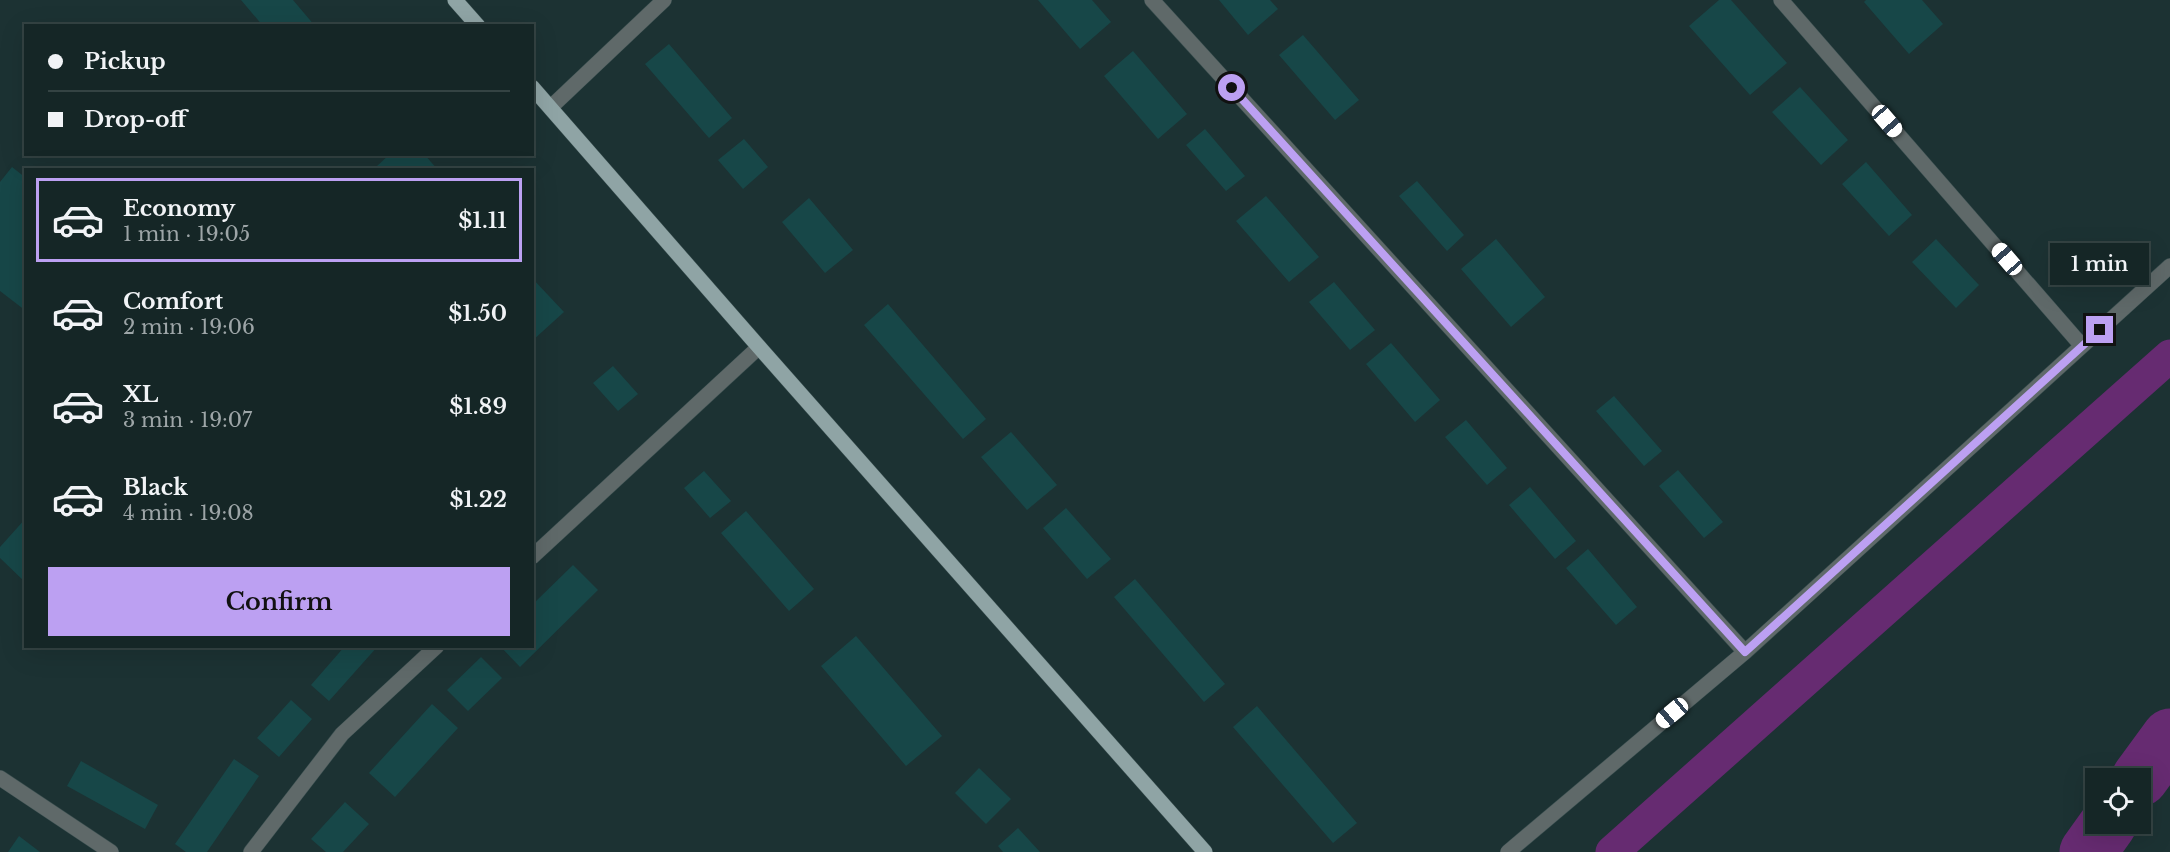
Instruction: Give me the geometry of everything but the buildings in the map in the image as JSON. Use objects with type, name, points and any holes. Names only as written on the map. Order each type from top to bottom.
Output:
[{"type":"main road","points":[[455,0],[476,24]]},
{"type":"main road","points":[[534,89],[1205,852]]},
{"type":"street","points":[[551,107],[664,0]]},
{"type":"street","points":[[1152,0],[1745,652]]},
{"type":"street","points":[[1781,0],[2082,346]]},
{"type":"street","points":[[1508,852],[1745,652],[2170,266]]},
{"type":"street","points":[[534,555],[759,347]]},
{"type":"street","points":[[251,852],[342,735],[435,648]]},
{"type":"street","points":[[0,778],[111,852]]},
{"type":"waterway","points":[[1612,852],[2170,356]]},
{"type":"waterway","points":[[2147,768],[2170,737]]},
{"type":"waterway","points":[[2088,852],[2101,834]]},
{"type":"route","points":[[1232,88],[1745,652],[2100,330]]}]
